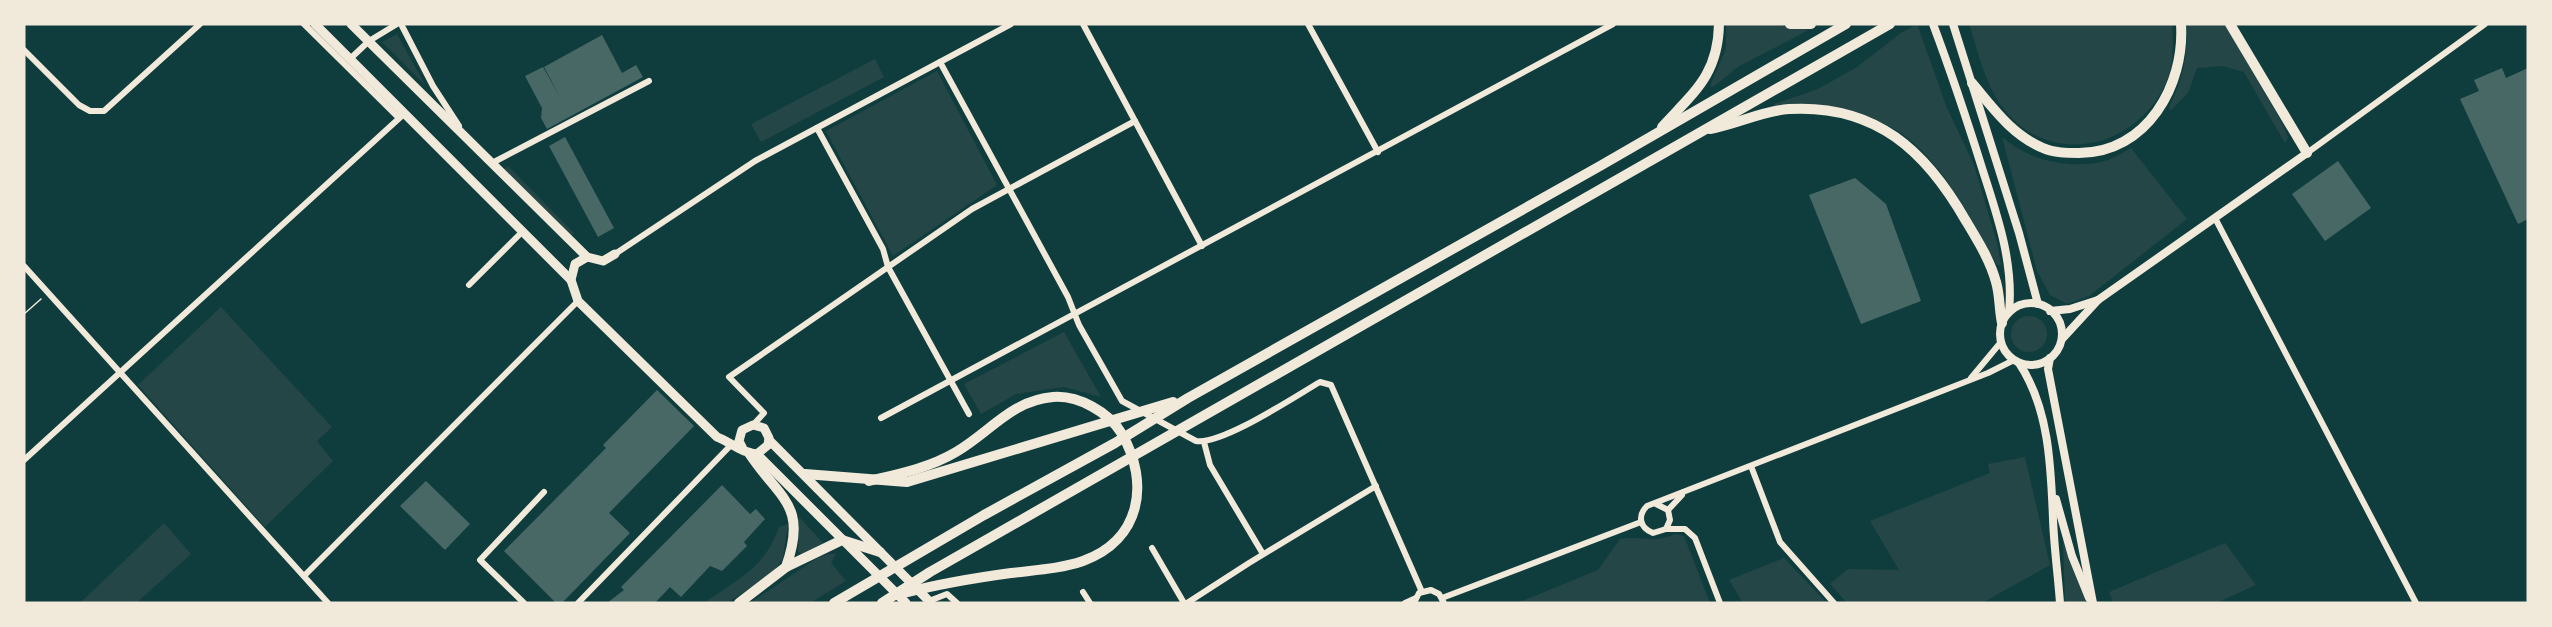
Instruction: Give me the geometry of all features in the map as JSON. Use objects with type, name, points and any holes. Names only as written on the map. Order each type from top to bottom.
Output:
[{"type":"highway","points":[[1655,135],[1703,83],[1716,57],[1719,24]]},
{"type":"highway","points":[[1790,24],[1811,24]]},
{"type":"highway","points":[[834,603],[1114,443],[1188,398],[1655,135],[1846,24]]},
{"type":"highway","points":[[882,603],[944,564],[1124,460],[1890,24]]},
{"type":"highway","points":[[1972,83],[2002,119],[2029,141],[2045,149],[2061,152],[2103,150],[2132,136],[2160,109],[2170,94],[2181,59],[2181,24]]},
{"type":"highway","points":[[2230,24],[2307,153]]},
{"type":"highway","points":[[1701,131],[1737,124],[1770,112],[1810,109],[1851,116],[1890,133],[1919,155],[1947,187],[1991,267],[1997,285],[2002,323]]},
{"type":"highway","points":[[869,481],[938,462],[973,441],[1015,408],[1028,402],[1053,397],[1067,398],[1091,407],[1113,422],[1133,455],[1138,480],[1137,496],[1129,522],[1112,544],[1084,560],[1063,566],[957,580],[895,596]]},
{"type":"highway","points":[[805,474],[869,481],[907,482],[1188,398]]},
{"type":"highway","points":[[750,452],[792,510],[794,540],[786,567]]},
{"type":"highway","points":[[739,603],[786,567],[842,540],[880,552]]},
{"type":"main road","points":[[315,24],[351,58],[402,115],[571,280],[578,301],[717,437],[736,439],[906,603]]},
{"type":"main road","points":[[351,24],[586,257],[603,261],[615,254]]},
{"type":"main road","points":[[1953,24],[2038,304]]},
{"type":"main road","points":[[1935,27],[1965,113],[2003,237],[2010,295],[2009,312]]},
{"type":"main road","points":[[2016,361],[2035,365],[2050,358],[2060,347],[2063,338],[2098,300],[2307,153]]},
{"type":"main road","points":[[571,280],[575,264],[586,257]]},
{"type":"main road","points":[[2050,311],[2070,309],[2098,300]]},
{"type":"main road","points":[[2063,338],[2061,327],[2050,311],[2038,304],[2016,306],[2002,323],[2001,342],[2016,361],[2036,394],[2054,490],[2072,556],[2092,603]]},
{"type":"main road","points":[[2050,358],[2048,369],[2092,603]]},
{"type":"main road","points":[[736,439],[745,428],[753,424],[764,428],[769,440],[930,602]]},
{"type":"main road","points":[[750,452],[766,449],[769,440]]},
{"type":"main road","points":[[2054,490],[2053,519],[2060,603]]},
{"type":"street","points":[[24,50],[79,105],[90,111],[104,111],[200,24]]},
{"type":"street","points":[[24,460],[402,115],[304,24]]},
{"type":"street","points":[[351,58],[369,41],[399,24],[433,86],[469,141]]},
{"type":"street","points":[[615,254],[755,161],[1011,24]]},
{"type":"street","points":[[1083,24],[1202,246]]},
{"type":"street","points":[[1308,24],[1377,152]]},
{"type":"street","points":[[881,418],[1613,24]]},
{"type":"street","points":[[2307,153],[2485,24]]},
{"type":"street","points":[[940,62],[1010,188],[1118,395],[1128,405],[1196,441],[1204,442],[1224,436],[1320,382],[1331,385],[1422,592]]},
{"type":"street","points":[[492,163],[649,81]]},
{"type":"street","points":[[423,94],[433,86]]},
{"type":"street","points":[[753,424],[764,413],[729,377],[972,209],[1135,121]]},
{"type":"street","points":[[818,128],[883,249],[888,267],[969,414]]},
{"type":"street","points":[[2215,218],[2416,603]]},
{"type":"street","points":[[469,285],[523,231]]},
{"type":"street","points":[[24,266],[328,603]]},
{"type":"street","points":[[305,575],[578,301]]},
{"type":"street","points":[[1968,381],[2001,342]]},
{"type":"street","points":[[1720,603],[1695,538],[1686,529],[1666,529],[1653,533],[1646,530],[1641,522],[1644,509],[2016,361]]},
{"type":"street","points":[[579,603],[736,439]]},
{"type":"street","points":[[1204,442],[1210,465],[1263,554]]},
{"type":"street","points":[[1751,466],[1780,542],[1834,603]]},
{"type":"street","points":[[1152,548],[1185,603],[1376,486]]},
{"type":"street","points":[[524,603],[480,560],[544,492]]},
{"type":"street","points":[[1668,510],[1684,492]]},
{"type":"street","points":[[1656,504],[1668,510]]},
{"type":"street","points":[[1666,529],[1670,520],[1668,510]]},
{"type":"street","points":[[1405,603],[1415,601],[1422,592],[1436,591],[1443,600],[1641,522]]},
{"type":"street","points":[[1083,592],[1090,603]]},
{"type":"street","points":[[930,602],[948,594],[957,603]]},
{"type":"path","points":[[24,314],[48,292]]},
{"type":"shaded area","points":[[1726,24],[1769,24],[1809,30],[1739,66],[1713,87],[1710,86],[1726,49]]},
{"type":"shaded area","points":[[1917,24],[1947,108],[1974,165],[1997,243],[2001,265],[1997,265],[1974,223],[1929,158],[1892,127],[1859,116],[1774,106],[1774,104],[1818,89],[1857,67],[1901,33]]},
{"type":"shaded area","points":[[1969,24],[2172,24],[2173,51],[2170,72],[2155,102],[2138,121],[2117,134],[2093,142],[2069,144],[2045,140],[2023,128],[1997,99],[1983,68]]},
{"type":"shaded area","points":[[2187,24],[2225,24],[2283,125],[2288,138],[2285,143],[2244,72],[2223,66],[2197,68],[2188,93],[2170,111],[2169,107],[2184,67]]},
{"type":"shaded area","points":[[397,34],[425,85],[382,42]]},
{"type":"shaded area","points":[[875,59],[884,77],[761,142],[751,124]]},
{"type":"shaded area","points":[[937,71],[997,185],[893,256],[826,131]]},
{"type":"shaded area","points":[[2002,137],[2024,152],[2061,163],[2101,162],[2131,148],[2187,219],[2089,296],[2067,304],[2050,295],[2037,271]]},
{"type":"shaded area","points":[[508,166],[574,233],[571,236],[503,170]]},
{"type":"shaded area","points":[[221,307],[332,427],[317,441],[333,461],[265,527],[138,385]]},
{"type":"shaded area","points":[[2029,316],[2042,321],[2047,334],[2042,347],[2029,352],[2016,347],[2011,334],[2016,321]]},
{"type":"shaded area","points":[[1064,332],[1101,397],[1064,387],[1016,394],[981,414],[964,384]]},
{"type":"shaded area","points":[[2025,457],[2050,565],[1982,603],[1847,603],[1830,584],[1848,569],[1899,570],[1870,521],[1990,473],[1988,464]]},
{"type":"shaded area","points":[[799,517],[823,543],[802,554],[798,551]]},
{"type":"shaded area","points":[[164,523],[191,554],[136,603],[80,603]]},
{"type":"shaded area","points":[[788,524],[783,558],[772,574],[727,603],[704,603],[758,563],[773,541],[779,527]]},
{"type":"shaded area","points":[[1676,534],[1684,536],[1710,603],[1517,603],[1598,570],[1620,539],[1654,539]]},
{"type":"shaded area","points":[[2063,540],[2086,603],[2065,603]]},
{"type":"shaded area","points":[[2225,543],[2256,585],[2216,603],[2113,603],[2109,592]]},
{"type":"shaded area","points":[[836,554],[831,563],[846,581],[810,603],[750,603],[817,558]]},
{"type":"shaded area","points":[[1784,558],[1827,603],[1743,603],[1729,580]]},
{"type":"building","points":[[602,35],[622,73],[636,65],[643,77],[547,129],[541,118],[542,108],[525,76],[543,67],[561,99],[544,67]]},
{"type":"building","points":[[2502,68],[2506,78],[2528,68],[2528,219],[2518,224],[2460,99],[2479,91],[2474,80]]},
{"type":"building","points":[[565,137],[614,228],[598,237],[549,146]]},
{"type":"building","points":[[2338,161],[2371,208],[2325,241],[2292,194]]},
{"type":"building","points":[[1855,178],[1886,204],[1921,301],[1861,324],[1809,195]]},
{"type":"building","points":[[657,390],[694,426],[609,513],[630,533],[562,603],[556,603],[504,551],[606,448],[603,445]]},
{"type":"building","points":[[426,481],[470,524],[445,550],[400,506]]},
{"type":"building","points":[[722,485],[750,514],[756,509],[765,519],[744,542],[747,546],[722,571],[710,566],[681,597],[670,587],[655,603],[607,603],[624,590],[621,587]]}]
